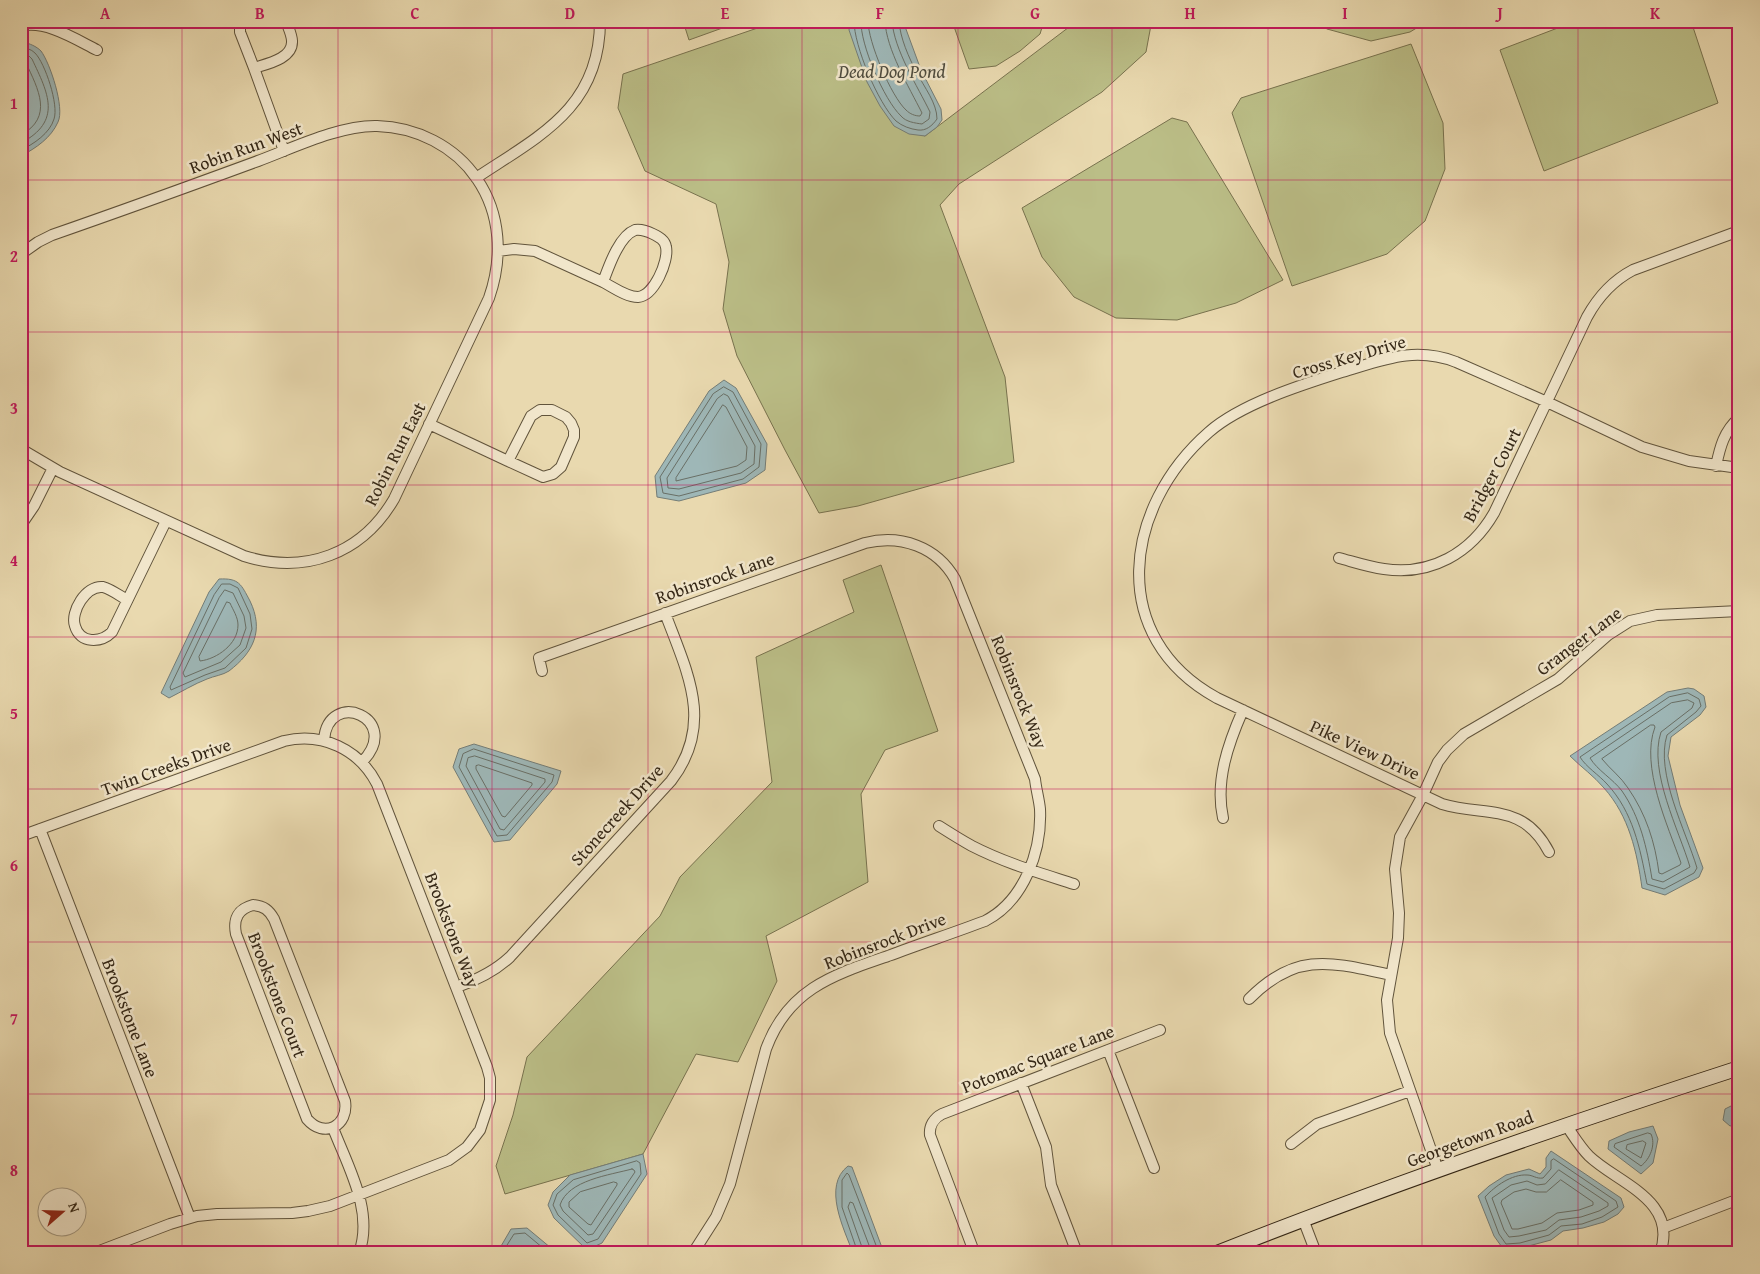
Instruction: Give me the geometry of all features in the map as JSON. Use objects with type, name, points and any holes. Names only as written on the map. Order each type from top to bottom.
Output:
[{"type":"main road","name":"Georgetown Road","points":[[1217,1253],[1303,1219],[1566,1124],[1739,1068]]},
{"type":"street","points":[[240,21],[240,32],[284,152]]},
{"type":"street","points":[[254,68],[280,58],[289,50],[292,41],[286,21]]},
{"type":"street","points":[[476,178],[552,127],[572,106],[586,84],[596,59],[600,38],[600,21]]},
{"type":"street","points":[[21,26],[32,24],[47,27],[97,50]]},
{"type":"street","name":"Robin Run West","points":[[21,254],[52,235],[284,152],[351,129],[367,126],[388,127],[419,134],[442,146],[463,162],[476,178]]},
{"type":"street","name":"Robin Run East","points":[[53,468],[239,554],[265,562],[297,563],[327,556],[356,542],[380,520],[394,499],[489,298],[495,277],[498,240],[493,213],[485,192],[476,178]]},
{"type":"street","points":[[498,251],[514,249],[535,251],[630,296],[638,297],[646,294],[654,287],[666,259],[665,244],[659,237],[645,231],[630,232],[623,240],[603,282]]},
{"type":"street","name":"Bridger Court","points":[[1339,558],[1383,569],[1410,570],[1440,563],[1468,546],[1479,535],[1494,514],[1589,312],[1598,298],[1623,276],[1638,268],[1739,231]]},
{"type":"street","name":"Cross Key Drive","points":[[1139,573],[1142,544],[1147,523],[1157,499],[1173,471],[1208,432],[1235,414],[1258,402],[1396,356],[1418,354],[1440,356],[1547,402],[1642,447],[1675,458],[1716,466],[1739,468]]},
{"type":"street","points":[[429,424],[538,476],[546,476],[553,474],[560,467],[573,440],[574,430],[571,422],[568,418],[552,410],[534,413],[508,461]]},
{"type":"street","points":[[1716,466],[1722,440],[1739,418]]},
{"type":"street","points":[[21,449],[53,468],[34,506],[21,525]]},
{"type":"street","points":[[127,600],[103,588],[92,589],[84,594],[74,621],[79,634],[92,641],[105,638],[112,632],[166,520]]},
{"type":"street","name":"Robinsrock Lane","points":[[542,671],[539,658],[865,542],[892,540],[908,542],[918,546]]},
{"type":"street","name":"Robinsrock Way","points":[[918,546],[937,557],[946,565],[960,589],[1035,779],[1040,808],[1040,823],[1029,869]]},
{"type":"street","name":"Pike View Drive","points":[[1139,573],[1139,586],[1145,617],[1151,631],[1170,663],[1194,685],[1423,795],[1400,837],[1396,869],[1399,913],[1398,938],[1387,1000],[1390,1033],[1438,1170]]},
{"type":"street","name":"Granger Lane","points":[[1423,795],[1438,762],[1457,740],[1558,679],[1621,626],[1635,619],[1651,616],[1739,611]]},
{"type":"street","name":"Stonecreek Drive","points":[[457,987],[483,977],[510,957],[671,781],[683,763],[692,738],[695,722],[694,705],[689,679],[665,613]]},
{"type":"street","points":[[1223,818],[1221,785],[1225,758],[1243,710]]},
{"type":"street","points":[[324,740],[326,727],[335,716],[349,712],[358,714],[369,721],[375,734],[374,748],[362,762]]},
{"type":"street","name":"Twin Creeks Drive","points":[[21,836],[284,742],[301,738],[324,740],[345,748]]},
{"type":"street","name":"Brookstone Way","points":[[94,1253],[190,1218],[217,1214],[308,1211],[326,1208],[440,1164],[454,1157],[467,1147],[477,1135],[486,1116],[490,1100],[490,1078],[457,987],[377,784],[362,762],[345,748]]},
{"type":"street","points":[[1423,795],[1453,808],[1493,811],[1514,818],[1528,826],[1549,852]]},
{"type":"street","points":[[939,826],[972,846],[1006,861],[1074,884]]},
{"type":"street","name":"Brookstone Lane","points":[[40,829],[190,1218]]},
{"type":"street","name":"Robinsrock Drive","points":[[697,1251],[716,1217],[728,1189],[766,1049],[775,1029],[790,1007],[811,989],[834,975],[994,916],[1014,898],[1023,884],[1029,869]]},
{"type":"street","name":"Brookstone Court","points":[[247,907],[264,907],[274,919],[342,1092],[347,1107],[344,1117],[333,1128],[314,1126],[307,1118],[236,934],[236,918],[247,907]]},
{"type":"street","points":[[1249,999],[1262,987],[1282,974],[1311,964],[1342,964],[1391,975]]},
{"type":"street","name":"Potomac Square Lane","points":[[973,1249],[930,1135],[932,1124],[936,1118],[942,1114],[1160,1030]]},
{"type":"street","points":[[1108,1050],[1154,1168]]},
{"type":"street","points":[[1021,1083],[1046,1147],[1051,1185],[1077,1253]]},
{"type":"street","points":[[1291,1144],[1317,1124],[1410,1091]]},
{"type":"street","points":[[1566,1124],[1590,1156],[1634,1187],[1648,1200],[1656,1211],[1662,1228],[1660,1253]]},
{"type":"street","points":[[333,1128],[362,1206],[365,1228],[359,1253]]},
{"type":"street","points":[[1662,1228],[1739,1199]]},
{"type":"street","points":[[1303,1219],[1316,1253]]},
{"type":"green space","points":[[683,21],[726,21],[728,26],[689,40]]},
{"type":"green space","points":[[778,21],[846,21],[894,125],[925,136],[1077,21],[1156,21],[1151,25],[1146,52],[1102,92],[959,184],[940,205],[1005,377],[1014,462],[858,506],[819,513],[785,450],[737,356],[723,309],[729,262],[716,204],[645,171],[618,108],[623,74]]},
{"type":"green space","points":[[952,21],[1044,21],[1040,34],[1020,51],[996,66],[969,69]]},
{"type":"green space","points":[[1315,21],[1428,21],[1410,32],[1371,41],[1327,29]]},
{"type":"green space","points":[[1576,21],[1691,21],[1718,103],[1544,171],[1500,50]]},
{"type":"green space","points":[[1411,44],[1443,123],[1445,169],[1425,221],[1387,254],[1292,286],[1232,113],[1241,98]]},
{"type":"green space","points":[[1172,118],[1187,122],[1283,280],[1236,303],[1177,320],[1116,318],[1074,297],[1042,257],[1022,208]]},
{"type":"green space","points":[[881,565],[938,731],[885,750],[861,794],[868,882],[766,936],[777,981],[738,1062],[696,1054],[643,1154],[505,1194],[496,1166],[513,1115],[527,1057],[660,916],[680,877],[772,782],[756,657],[854,612],[843,580]]},
{"type":"water","name":"Dead Dog Pond","points":[[850,21],[903,21],[921,70],[941,109],[942,120],[937,127],[925,136],[909,134],[894,126],[880,106],[867,82],[849,30]]},
{"type":"water","points":[[24,42],[37,48],[45,57],[56,86],[60,115],[55,128],[47,138],[21,156],[21,43]]},
{"type":"water","points":[[724,380],[736,388],[767,444],[765,470],[746,483],[679,501],[657,497],[655,476],[709,391]]},
{"type":"water","points":[[219,579],[235,581],[244,590],[250,601],[256,622],[254,640],[245,656],[229,671],[202,681],[169,698],[161,693],[209,592]]},
{"type":"water","points":[[1688,688],[1694,689],[1704,696],[1706,707],[1700,715],[1671,737],[1668,756],[1680,805],[1703,868],[1699,877],[1665,895],[1642,888],[1634,848],[1620,810],[1600,784],[1570,756],[1667,692]]},
{"type":"water","points":[[474,744],[561,771],[557,784],[510,840],[494,842],[453,767],[459,749]]},
{"type":"water","points":[[1739,1102],[1739,1124],[1730,1126],[1723,1120],[1725,1109]]},
{"type":"water","points":[[1653,1126],[1658,1139],[1653,1163],[1641,1174],[1608,1149],[1609,1141],[1629,1132]]},
{"type":"water","points":[[1551,1151],[1621,1198],[1624,1207],[1618,1214],[1604,1222],[1563,1231],[1551,1240],[1521,1248],[1504,1250],[1494,1236],[1478,1196],[1506,1175],[1529,1169],[1540,1174],[1546,1167],[1546,1158]]},
{"type":"water","points":[[643,1154],[647,1174],[602,1243],[587,1250],[554,1218],[548,1205],[553,1192],[570,1175]]},
{"type":"water","points":[[848,1166],[852,1167],[884,1253],[853,1253],[837,1208],[836,1196],[840,1174]]},
{"type":"water","points":[[527,1228],[557,1253],[497,1253],[511,1229]]}]
